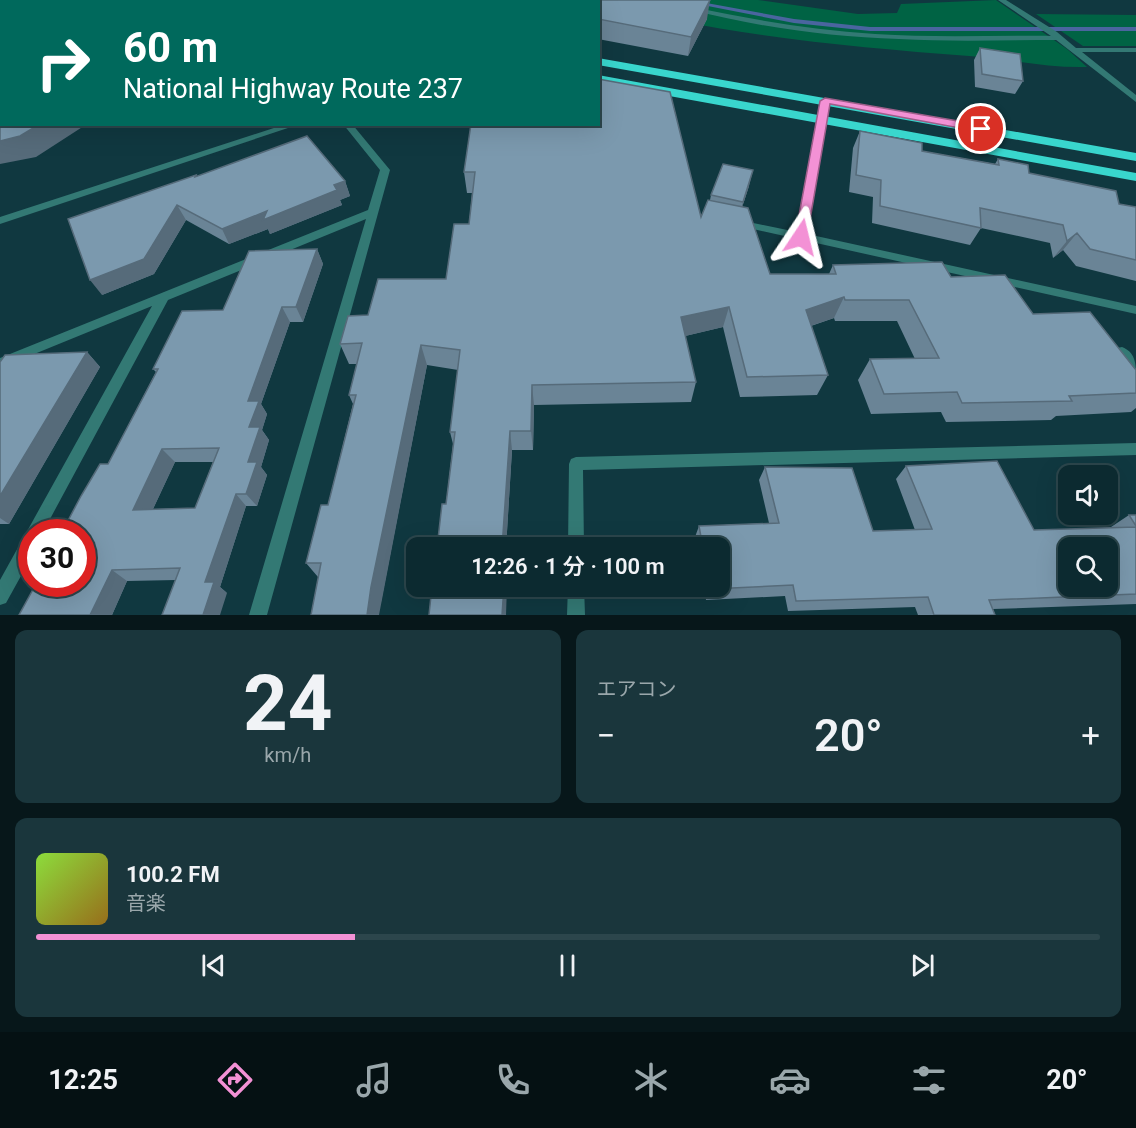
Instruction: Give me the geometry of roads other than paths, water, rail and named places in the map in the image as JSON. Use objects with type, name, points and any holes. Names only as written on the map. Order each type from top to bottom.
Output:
[{"type":"highway","points":[[600,61],[1136,157]]},
{"type":"highway","points":[[600,79],[823,118],[1136,177]]},
{"type":"street","points":[[1001,0],[1057,36],[1136,99]]},
{"type":"street","points":[[685,7],[752,22],[832,33],[878,36],[1057,36]]},
{"type":"street","points":[[1076,50],[1136,50]]},
{"type":"street","points":[[801,237],[825,101]]},
{"type":"street","points":[[0,221],[290,126]]},
{"type":"street","points":[[258,615],[385,170],[349,126]]},
{"type":"street","points":[[0,363],[373,212]]},
{"type":"street","points":[[724,220],[1136,310]]},
{"type":"street","points":[[42,519],[164,296]]},
{"type":"street","points":[[1078,297],[1093,315]]},
{"type":"street","points":[[1114,342],[1136,370]]},
{"type":"street","points":[[576,537],[576,464],[1136,449]]},
{"type":"street","points":[[0,597],[18,564]]},
{"type":"street","points":[[576,597],[576,615]]},
{"type":"waterway","points":[[680,0],[794,21],[870,29],[1136,29]]}]
